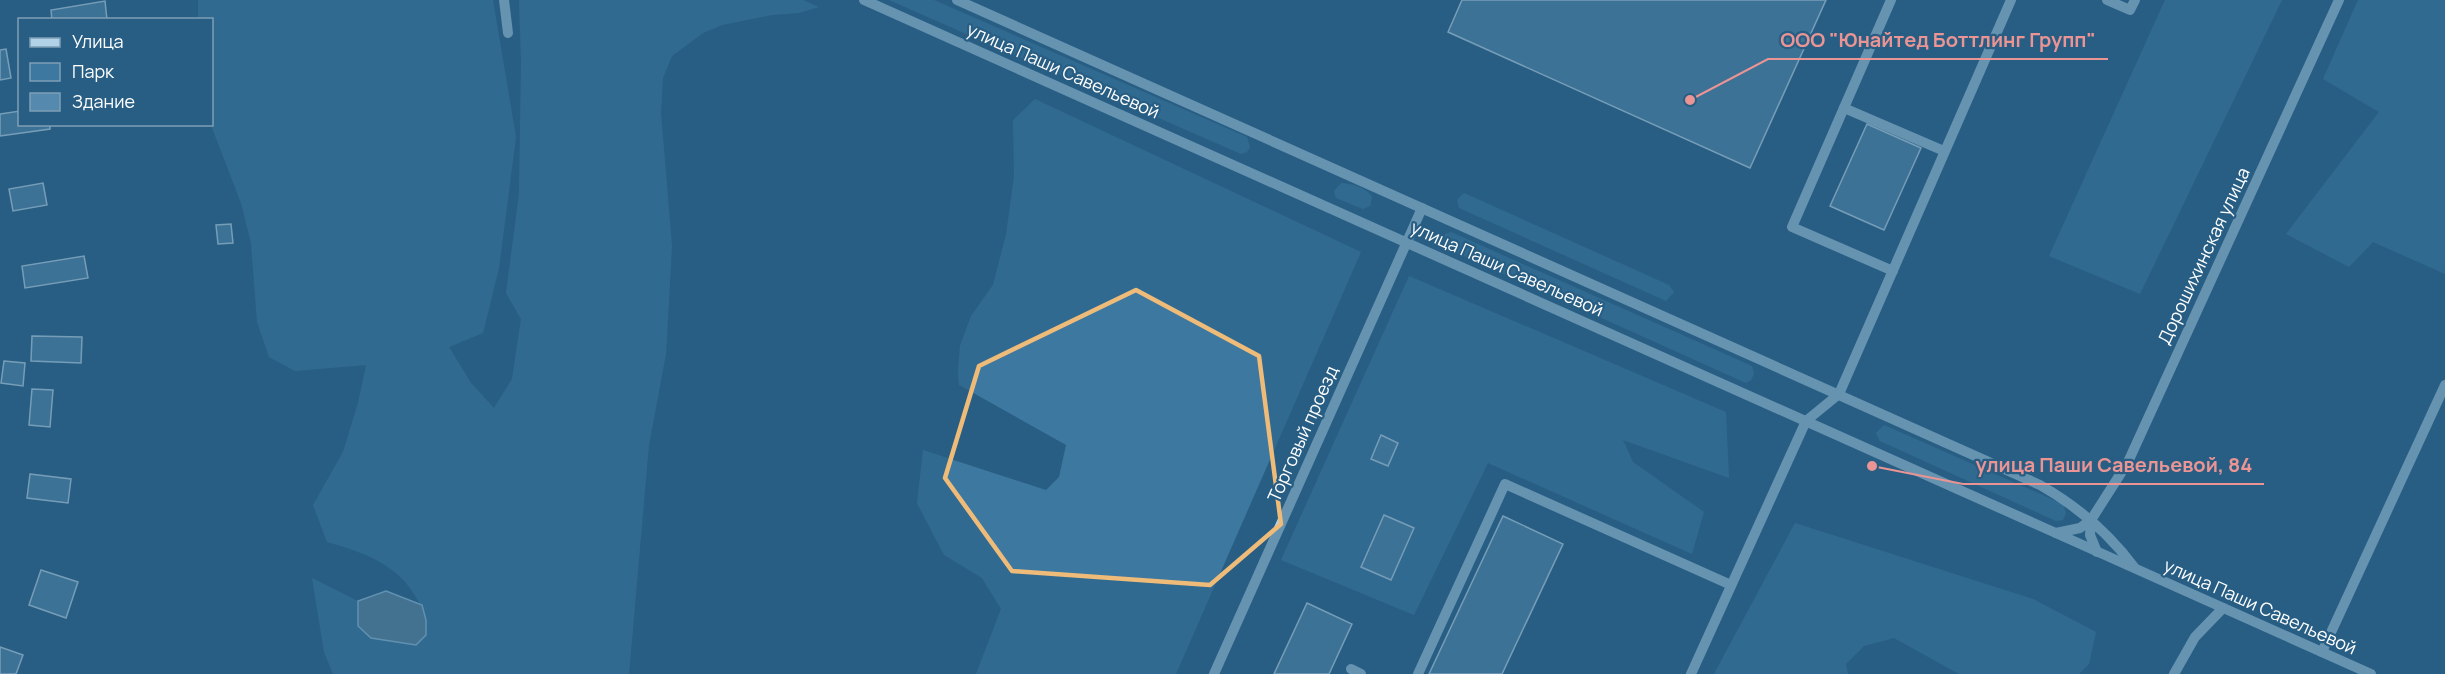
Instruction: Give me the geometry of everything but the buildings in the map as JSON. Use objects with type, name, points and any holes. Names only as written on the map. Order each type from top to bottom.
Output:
[{"type":"street","points":[[504,0],[508,33]]},
{"type":"street","name":"улица Паши Савельевой","points":[[864,0],[2371,674]]},
{"type":"street","name":"улица Паши Савельевой","points":[[957,0],[2040,485],[2067,501],[2091,520],[2112,540],[2136,569]]},
{"type":"street","points":[[1891,0],[1792,227],[1893,271]]},
{"type":"street","points":[[1691,674],[1806,421],[1839,394],[2010,0]]},
{"type":"street","points":[[2107,0],[2130,10],[2135,0]]},
{"type":"street","name":"Дорошихинская улица","points":[[2091,520],[2128,462],[2339,0]]},
{"type":"street","points":[[1844,108],[1944,151]]},
{"type":"street","name":"Торговый проезд","points":[[1214,674],[1422,208]]},
{"type":"street","points":[[2322,652],[2445,385]]},
{"type":"street","points":[[1418,674],[1505,484],[1731,585]]},
{"type":"street","points":[[2055,533],[2080,528],[2091,520]]},
{"type":"street","points":[[2091,520],[2090,535],[2097,552]]},
{"type":"street","points":[[2174,674],[2195,637],[2223,608]]},
{"type":"highlighted area","points":[[1136,290],[1259,356],[1281,524],[1210,585],[1012,571],[945,478],[979,366]]},
{"type":"green space","points":[[198,0],[493,0],[516,137],[499,268],[483,333],[449,347],[471,383],[494,408],[512,379],[521,319],[506,293],[519,194],[521,61],[519,0],[803,0],[819,7],[799,13],[772,15],[722,25],[703,33],[672,56],[663,78],[661,113],[672,246],[666,354],[649,445],[629,674],[333,674],[324,652],[312,578],[358,601],[358,625],[426,620],[410,589],[388,567],[375,559],[327,542],[313,505],[343,452],[358,403],[366,365],[295,371],[269,357],[257,322],[251,243],[241,203],[211,126],[213,18],[198,18]]},
{"type":"green space","points":[[889,0],[934,0],[1247,137],[1250,147],[1247,152],[1241,154]]},
{"type":"green space","points":[[2165,0],[2282,0],[2140,294],[2049,256]]},
{"type":"green space","points":[[2358,0],[2445,0],[2445,274],[2373,242],[2349,267],[2286,234],[2379,112],[2323,79]]},
{"type":"green space","points":[[1035,99],[1361,252],[1176,674],[976,674],[1001,609],[982,578],[944,555],[917,503],[923,450],[1046,490],[1059,477],[1066,445],[959,385],[958,372],[960,346],[971,316],[993,285],[1006,235],[1014,176],[1013,120]]},
{"type":"green space","points":[[1341,183],[1363,188],[1372,197],[1370,206],[1363,209],[1336,198],[1334,191]]},
{"type":"green space","points":[[1464,193],[1669,285],[1674,292],[1666,301],[1459,208],[1457,200]]},
{"type":"green space","points":[[1451,232],[1752,366],[1754,374],[1746,383],[1446,248],[1442,241],[1445,234]]},
{"type":"green space","points":[[1409,276],[1726,412],[1729,478],[1623,440],[1633,462],[1704,512],[1692,554],[1488,463],[1414,615],[1281,560]]},
{"type":"green space","points":[[1884,425],[2063,504],[2066,513],[2063,520],[2056,521],[1880,441],[1876,433]]},
{"type":"green space","points":[[1795,523],[2033,599],[2096,632],[2089,664],[2079,674],[1959,674],[1894,638],[1864,646],[1846,664],[1848,674],[1714,674]]},
{"type":"shaded area","points":[[386,591],[422,605],[426,620],[426,635],[416,645],[371,638],[358,626],[358,601]]},
{"type":"place","name":"ООО \"Юнайтед Боттлинг Групп\"","points":[[1690,100]]},
{"type":"place","name":"улица Паши Савельевой, 84","points":[[1872,466]]}]
